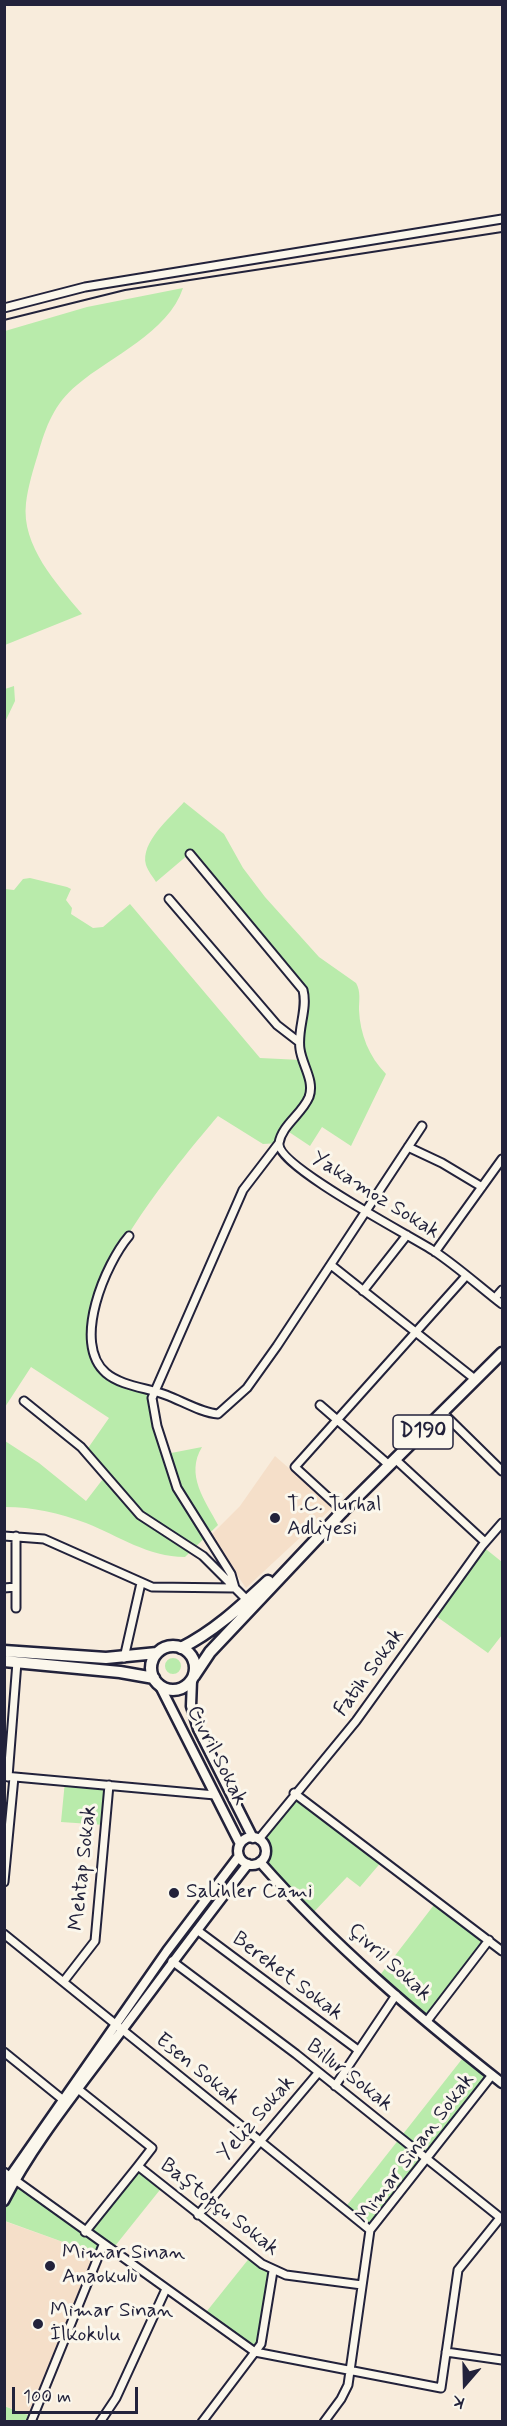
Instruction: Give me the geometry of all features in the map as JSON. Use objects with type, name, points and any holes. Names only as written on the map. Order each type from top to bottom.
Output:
[{"type":"main road","name":"D190","points":[[193,1678],[210,1652],[343,1511],[502,1353]]},
{"type":"main road","name":"D190","points":[[181,1648],[209,1632],[247,1600],[343,1511]]},
{"type":"main road","points":[[4,1651],[124,1658],[157,1653],[166,1647],[181,1648],[194,1661],[193,1678],[187,1685],[176,1690],[120,1672],[4,1661]]},
{"type":"main road","points":[[156,1682],[151,1667],[157,1653]]},
{"type":"street","points":[[4,308],[85,287],[502,219]]},
{"type":"street","points":[[190,854],[299,984],[304,996],[299,1042],[310,1093],[279,1143],[243,1190],[153,1390],[154,1417],[177,1488],[231,1574],[235,1588]]},
{"type":"street","points":[[169,899],[277,1025],[299,1042]]},
{"type":"street","points":[[129,1236],[110,1262],[103,1279],[94,1311],[92,1337],[95,1353],[105,1372],[122,1381],[153,1390],[215,1414],[221,1413],[247,1388],[422,1126]]},
{"type":"street","name":"Yakamoz Sokak","points":[[279,1143],[282,1153],[312,1178],[435,1252],[502,1304]]},
{"type":"street","points":[[408,1147],[442,1163],[482,1187]]},
{"type":"street","points":[[435,1252],[502,1159]]},
{"type":"street","points":[[363,1291],[407,1235]]},
{"type":"street","points":[[331,1265],[476,1380]]},
{"type":"street","points":[[343,1511],[295,1467],[466,1276]]},
{"type":"street","points":[[495,1298],[502,1290]]},
{"type":"street","points":[[24,1401],[81,1446],[140,1515],[203,1556],[247,1600]]},
{"type":"street","points":[[320,1405],[392,1462],[485,1542]]},
{"type":"street","points":[[443,1413],[502,1471]]},
{"type":"street","name":"Fatih Sokak","points":[[256,1838],[356,1721],[485,1542],[502,1523]]},
{"type":"street","points":[[4,1536],[37,1537],[156,1588],[235,1588]]},
{"type":"street","points":[[16,1536],[16,1608]]},
{"type":"street","points":[[124,1658],[141,1583]]},
{"type":"street","points":[[4,1588],[16,1587]]},
{"type":"street","points":[[4,1882],[17,1662]]},
{"type":"street","name":"Civril Sokak","points":[[193,1678],[190,1697],[196,1723],[256,1838]]},
{"type":"street","name":"Civril Sokak","points":[[156,1682],[240,1844]]},
{"type":"street","points":[[9,1777],[215,1795]]},
{"type":"street","name":"Mehtap Sokak","points":[[64,1982],[95,1941],[109,1785]]},
{"type":"street","points":[[294,1793],[502,1951]]},
{"type":"street","points":[[4,2185],[10,2176],[62,2099],[120,2025],[248,1864],[260,1862],[266,1851],[256,1838],[244,1840],[240,1844],[239,1856],[120,2025],[78,2089],[10,2176],[4,2201]]},
{"type":"street","points":[[239,1856],[248,1864]]},
{"type":"street","name":"Çivril Sokak","points":[[260,1862],[314,1919],[396,1995],[502,2083]]},
{"type":"street","name":"Bereket Sokak","points":[[197,1930],[358,2050]]},
{"type":"street","name":"Esen Sokak","points":[[4,1934],[120,2025],[131,2038],[370,2230]]},
{"type":"street","points":[[427,2021],[489,1940]]},
{"type":"street","name":"Billur Sokak","points":[[172,1960],[501,2218]]},
{"type":"street","points":[[335,2086],[396,1995]]},
{"type":"street","points":[[4,2052],[62,2099]]},
{"type":"street","name":"Yeliz Sokak","points":[[198,2214],[318,2073]]},
{"type":"street","name":"Mimar Sinan Sokak","points":[[324,2421],[341,2400],[348,2385],[370,2230],[492,2075]]},
{"type":"street","name":"Baştopçu Sokak","points":[[78,2089],[152,2148],[138,2166],[273,2271],[362,2285]]},
{"type":"street","points":[[85,2232],[138,2166]]},
{"type":"street","points":[[10,2176],[255,2352],[441,2388],[458,2270],[501,2218]]},
{"type":"street","points":[[31,2421],[104,2245]]},
{"type":"street","points":[[201,2421],[261,2344],[273,2271]]},
{"type":"street","points":[[100,2421],[116,2398],[166,2289]]},
{"type":"street","points":[[446,2352],[502,2360]]},
{"type":"shaded area","name":"T.C. Turhal Adliyesi","points":[[275,1456],[333,1507],[246,1588],[210,1536],[240,1506]]},
{"type":"shaded area","points":[[4,2221],[99,2255],[33,2417],[5,2406]]},
{"type":"green space","points":[[183,288],[176,304],[152,331],[77,385],[62,400],[52,416],[44,434],[31,479],[26,503],[26,519],[29,534],[43,563],[82,614],[5,645],[5,331],[87,307]]},
{"type":"green space","points":[[14,686],[15,701],[5,722],[5,689]]},
{"type":"green space","points":[[184,802],[224,834],[243,868],[265,897],[319,957],[356,983],[364,1036],[370,1053],[386,1074],[351,1146],[322,1127],[310,1146],[286,1130],[279,1143],[263,1144],[218,1116],[146,1208],[113,1261],[101,1286],[92,1326],[96,1350],[105,1372],[153,1390],[166,1454],[202,1447],[197,1457],[196,1477],[203,1497],[218,1525],[185,1557],[146,1550],[66,1516],[36,1509],[5,1507],[5,1441],[39,1463],[86,1501],[106,1475],[86,1451],[109,1418],[31,1367],[5,1407],[5,889],[14,890],[23,879],[30,878],[67,887],[71,889],[66,900],[72,908],[71,914],[93,928],[103,927],[130,904],[260,1058],[301,1060],[304,996],[189,854],[156,882],[146,865],[145,856],[152,839]]},
{"type":"green space","points":[[482,1546],[502,1562],[502,1635],[488,1653],[433,1614]]},
{"type":"green space","points":[[170,1658],[176,1658],[181,1666],[179,1672],[170,1674],[165,1669],[165,1663]]},
{"type":"green space","points":[[65,1781],[109,1785],[105,1825],[61,1822]]},
{"type":"green space","points":[[294,1793],[383,1860],[360,1887],[347,1877],[310,1916],[262,1860],[265,1848],[259,1839]]},
{"type":"green space","points":[[437,1901],[489,1940],[427,2021],[377,1979]]},
{"type":"green space","points":[[466,2054],[492,2075],[370,2230],[344,2209]]},
{"type":"green space","points":[[138,2166],[163,2186],[111,2251],[103,2246],[99,2255],[5,2221],[4,2201],[15,2180],[85,2232]]},
{"type":"green space","points":[[251,2256],[273,2271],[261,2344],[255,2352],[203,2316]]},
{"type":"green space","points":[[4,2406],[33,2417],[31,2421],[5,2421]]},
{"type":"railway","points":[[4,320],[125,290],[502,232]]},
{"type":"place","name":"T.C. Turhal Adliyesi","points":[[275,1518]]},
{"type":"place","name":"Salihler Cami","points":[[174,1893]]},
{"type":"place","name":"Mimar Sinan Anaokulu","points":[[50,2266]]},
{"type":"place","name":"Mimar Sinan İlkokulu","points":[[38,2324]]}]
